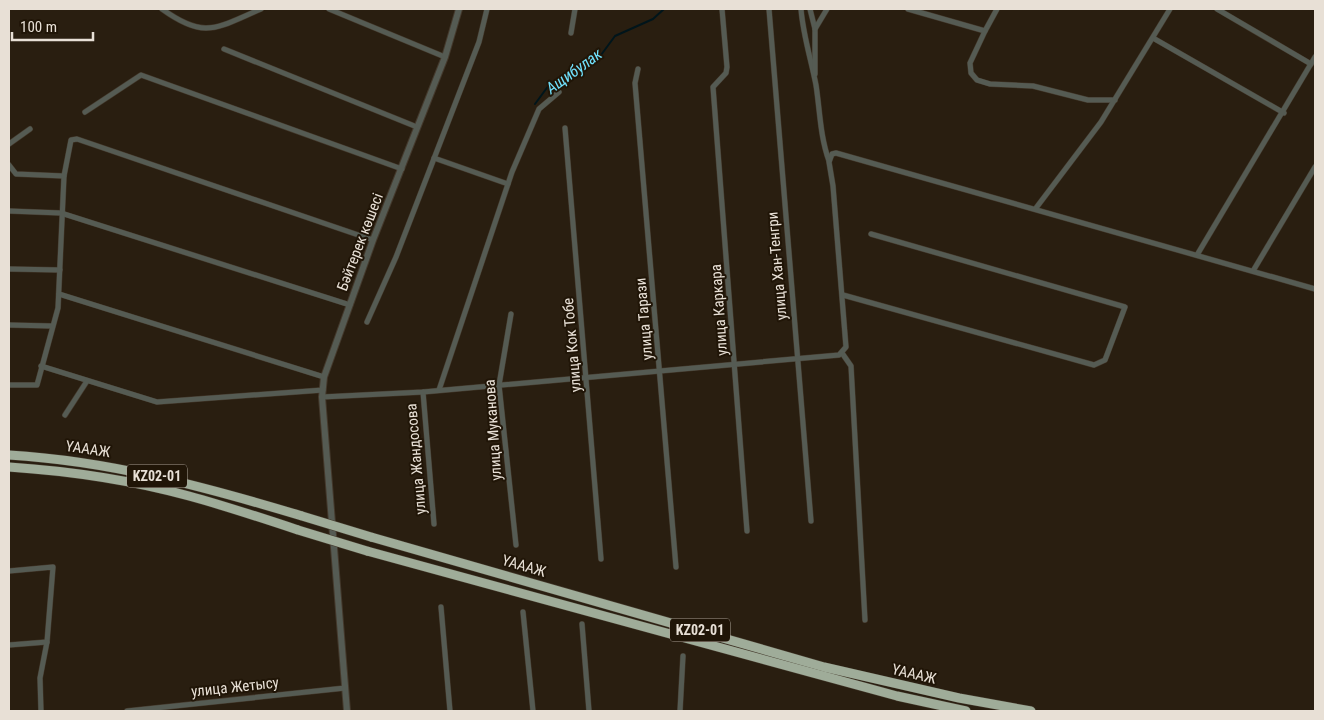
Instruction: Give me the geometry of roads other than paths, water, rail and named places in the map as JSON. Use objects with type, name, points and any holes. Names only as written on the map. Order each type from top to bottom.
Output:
[{"type":"highway","name":"ҮАААЖ","points":[[9,455],[75,461],[149,474],[824,666],[959,698],[1031,711]]},
{"type":"highway","name":"ҮАААЖ","points":[[9,467],[63,472],[145,486],[189,496],[367,550],[897,696],[966,711]]},
{"type":"street","points":[[162,9],[189,26],[203,29],[223,25],[261,9]]},
{"type":"street","points":[[329,9],[445,57]]},
{"type":"street","name":"Бәйтерек көшесі","points":[[347,711],[322,394],[324,377],[373,240],[445,57],[459,9]]},
{"type":"street","points":[[367,322],[396,257],[479,42],[487,9]]},
{"type":"street","points":[[571,33],[575,9]]},
{"type":"street","name":"улица Каркара","points":[[722,9],[727,67],[726,73],[713,87],[736,366],[747,531]]},
{"type":"street","name":"улица Хан-Тенгри","points":[[769,9],[811,522]]},
{"type":"street","points":[[41,366],[157,402],[322,394],[423,392],[736,366],[798,360],[842,353],[846,347],[843,295],[829,162],[822,141],[815,84],[802,28],[800,9]]},
{"type":"street","points":[[810,9],[815,29],[815,84]]},
{"type":"street","points":[[815,29],[827,9]]},
{"type":"street","points":[[908,9],[985,30]]},
{"type":"street","points":[[997,9],[970,63],[971,72],[977,80],[990,84],[1033,86],[1088,100],[1115,100]]},
{"type":"street","points":[[1036,208],[1101,122],[1170,9]]},
{"type":"street","points":[[1218,9],[1311,64]]},
{"type":"street","points":[[1153,38],[1284,112]]},
{"type":"street","points":[[224,49],[418,127]]},
{"type":"street","points":[[1197,255],[1284,112],[1315,57]]},
{"type":"street","name":"улица Тарази","points":[[638,69],[635,83],[661,371],[676,567]]},
{"type":"street","points":[[85,112],[141,75],[402,168]]},
{"type":"street","points":[[439,390],[508,184],[539,109],[559,92]]},
{"type":"street","name":"улица Кок Тобе","points":[[566,128],[601,559]]},
{"type":"street","points":[[9,144],[30,129]]},
{"type":"street","points":[[9,385],[37,385],[58,308],[61,212],[64,176],[71,140],[78,139],[373,240]]},
{"type":"street","points":[[829,162],[832,154],[841,154],[1315,289]]},
{"type":"street","points":[[434,158],[508,184]]},
{"type":"street","points":[[9,165],[16,174],[64,176]]},
{"type":"street","points":[[1253,271],[1315,168]]},
{"type":"street","points":[[9,211],[61,212],[350,305]]},
{"type":"street","points":[[843,295],[1094,365],[1105,360],[1125,307],[871,234]]},
{"type":"street","points":[[9,269],[60,270]]},
{"type":"street","points":[[59,294],[324,377]]},
{"type":"street","name":"улица Муканова","points":[[512,314],[499,385],[516,545]]},
{"type":"street","points":[[9,326],[52,326]]},
{"type":"street","points":[[842,353],[851,366],[865,620]]},
{"type":"street","points":[[65,415],[87,381]]},
{"type":"street","name":"улица Жандосова","points":[[423,392],[434,524]]},
{"type":"street","points":[[9,570],[53,567],[47,642],[40,678],[41,711]]},
{"type":"street","points":[[441,607],[450,711]]},
{"type":"street","points":[[523,612],[533,711]]},
{"type":"street","points":[[582,624],[589,711]]},
{"type":"street","points":[[9,645],[47,642]]},
{"type":"street","points":[[680,711],[683,656]]},
{"type":"street","name":"улица Жетысу","points":[[127,711],[345,688]]},
{"type":"waterway","name":"Ащибулак","points":[[535,104],[549,85],[578,65],[591,61],[601,55],[615,36],[653,19],[664,9]]}]
